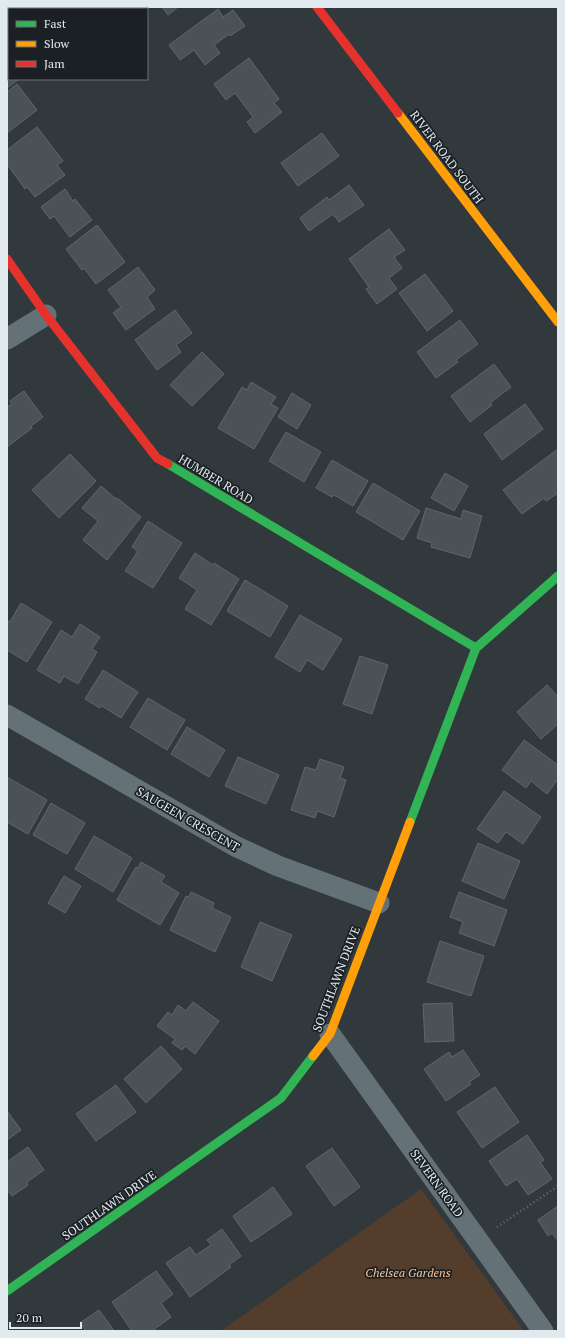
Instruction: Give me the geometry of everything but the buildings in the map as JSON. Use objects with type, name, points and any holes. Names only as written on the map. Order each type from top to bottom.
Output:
[{"type":"street","name":"RIVER ROAD SOUTH","points":[[317,7],[558,322]]},
{"type":"street","name":"HUMBER ROAD","points":[[7,259],[46,315],[157,458],[476,648]]},
{"type":"street","points":[[7,339],[46,315]]},
{"type":"street","name":"SOUTHLAWN DRIVE","points":[[8,1287],[281,1098],[330,1034],[476,648],[558,576]]},
{"type":"street","name":"SAUGEEN CRESCENT","points":[[7,715],[235,846],[278,866],[379,903]]},
{"type":"street","name":"SEVERN ROAD","points":[[330,1034],[544,1331]]},
{"type":"path","points":[[478,1239],[558,1186]]},
{"type":"green space","name":"Chelsea Gardens","points":[[421,1189],[524,1331],[221,1331]]},
{"type":"traffic: fast","points":[[168,464],[476,648]]},
{"type":"traffic: fast","points":[[410,822],[476,648],[558,576]]},
{"type":"traffic: fast","points":[[7,1291],[281,1098],[313,1056]]},
{"type":"traffic: slow","points":[[398,113],[558,322]]},
{"type":"traffic: slow","points":[[313,1056],[330,1034],[410,822]]},
{"type":"traffic: jam","points":[[317,7],[398,113]]},
{"type":"traffic: jam","points":[[7,259],[46,315],[157,458],[168,464]]}]
